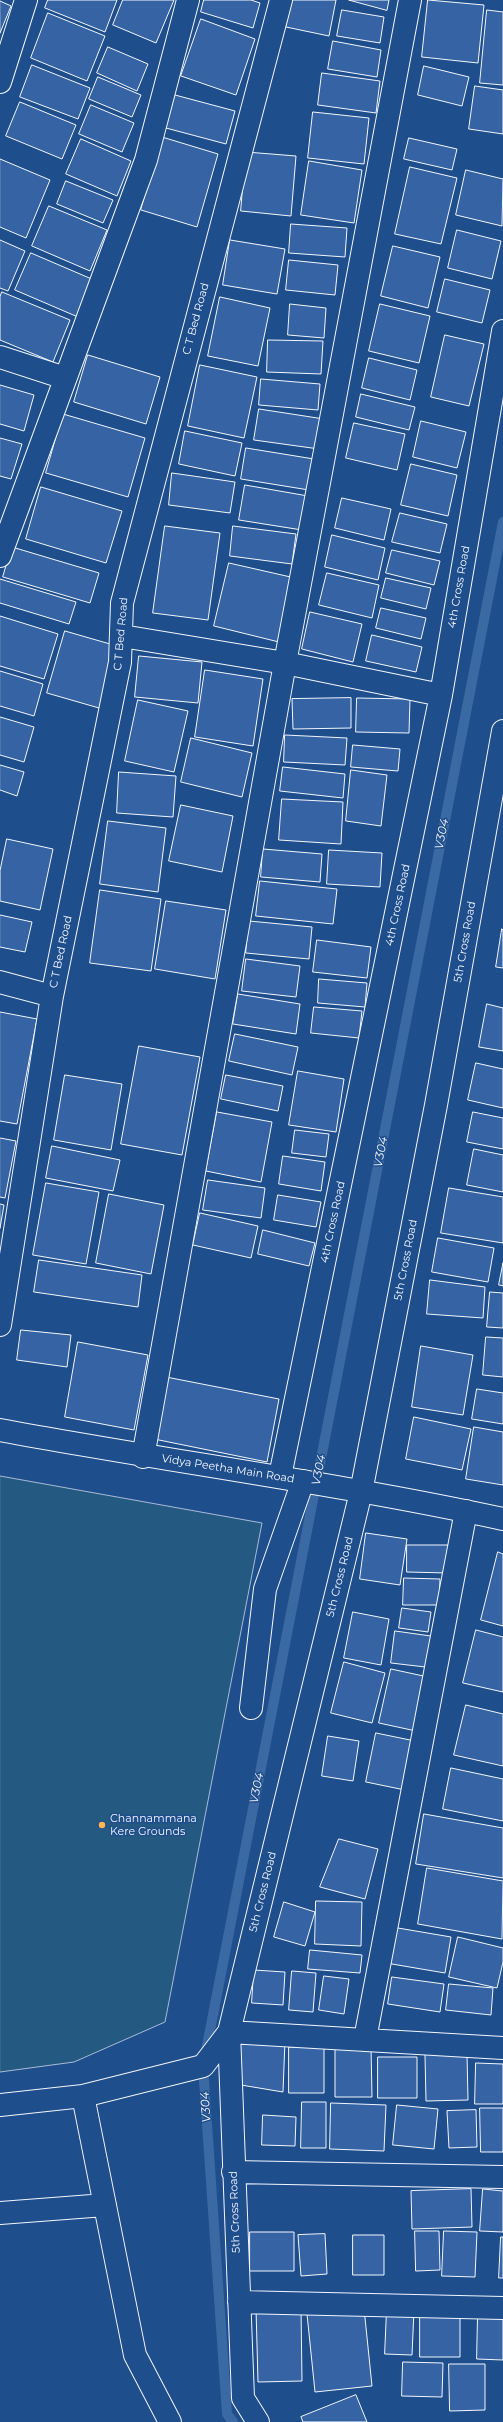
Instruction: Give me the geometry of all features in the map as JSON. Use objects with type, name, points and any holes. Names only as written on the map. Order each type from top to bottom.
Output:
[{"type":"street","points":[[0,82],[26,0]]},
{"type":"street","points":[[0,556],[146,160],[188,0]]},
{"type":"street","name":"C T Bed Road","points":[[0,1325],[52,996],[120,662],[122,603],[281,0]]},
{"type":"street","points":[[143,1456],[285,663],[410,0]]},
{"type":"street","name":"4th Cross Road","points":[[280,1476],[441,695],[503,331]]},
{"type":"street","points":[[0,357],[65,378]]},
{"type":"street","points":[[122,636],[285,663],[441,695]]},
{"type":"street","name":"5th Cross Road","points":[[258,2422],[243,2398],[229,2032],[361,1492],[436,1105],[503,731]]},
{"type":"street","points":[[0,982],[52,996]]},
{"type":"street","name":"Vidya Peetha Main Road","points":[[0,1430],[143,1456],[280,1476],[503,1519]]},
{"type":"street","points":[[251,1708],[265,1589],[304,1481]]},
{"type":"street","points":[[365,2039],[466,1511]]},
{"type":"street","points":[[0,2105],[83,2096],[203,2066],[229,2032],[503,2048]]},
{"type":"street","points":[[83,2096],[135,2355],[170,2422]]},
{"type":"street","points":[[234,2172],[503,2177]]},
{"type":"street","points":[[0,2213],[105,2205]]},
{"type":"street","points":[[239,2302],[503,2308]]},
{"type":"shaded area","name":"Channammana Kere Grounds","points":[[0,1476],[262,1523],[165,2022],[74,2062],[0,2072]]},
{"type":"building","points":[[48,0],[117,0],[105,32],[45,8]]},
{"type":"building","points":[[123,0],[174,0],[156,43],[113,25]]},
{"type":"building","points":[[204,0],[251,0],[260,3],[253,28],[201,12]]},
{"type":"building","points":[[292,0],[336,0],[329,36],[286,27]]},
{"type":"building","points":[[349,0],[389,0],[387,10]]},
{"type":"building","points":[[428,0],[484,5],[478,63],[422,57]]},
{"type":"building","points":[[0,1],[11,6],[0,33]]},
{"type":"building","points":[[342,10],[384,17],[380,43],[337,36]]},
{"type":"building","points":[[487,10],[503,12],[503,85],[480,83]]},
{"type":"building","points":[[48,13],[105,36],[87,81],[31,58]]},
{"type":"building","points":[[201,19],[255,39],[236,95],[181,76]]},
{"type":"building","points":[[333,41],[381,50],[377,77],[328,69]]},
{"type":"building","points":[[108,47],[148,64],[137,91],[97,73]]},
{"type":"building","points":[[32,65],[90,88],[78,119],[20,97]]},
{"type":"building","points":[[424,66],[469,77],[462,106],[418,95]]},
{"type":"building","points":[[322,73],[380,81],[376,113],[318,105]]},
{"type":"building","points":[[98,77],[141,95],[132,117],[89,99]]},
{"type":"building","points":[[475,86],[503,90],[503,134],[469,129]]},
{"type":"building","points":[[175,95],[235,111],[226,144],[166,128]]},
{"type":"building","points":[[20,102],[76,125],[62,159],[6,136]]},
{"type":"building","points":[[91,105],[134,123],[122,152],[79,134]]},
{"type":"building","points":[[313,112],[369,118],[364,164],[308,158]]},
{"type":"building","points":[[162,137],[218,154],[197,227],[141,210]]},
{"type":"building","points":[[409,138],[457,149],[452,170],[404,159]]},
{"type":"building","points":[[81,139],[131,161],[117,196],[66,174]]},
{"type":"building","points":[[246,152],[296,156],[291,216],[241,211]]},
{"type":"building","points":[[0,159],[50,180],[26,238],[0,227]]},
{"type":"building","points":[[309,161],[362,170],[354,223],[301,215]]},
{"type":"building","points":[[410,167],[457,178],[441,244],[395,234]]},
{"type":"building","points":[[466,170],[503,179],[502,226],[456,215]]},
{"type":"building","points":[[66,181],[113,200],[103,223],[57,204]]},
{"type":"building","points":[[49,206],[107,230],[90,271],[32,246]]},
{"type":"building","points":[[291,224],[347,228],[345,257],[289,253]]},
{"type":"building","points":[[457,230],[501,241],[492,279],[448,268]]},
{"type":"building","points":[[0,240],[25,251],[8,291],[0,288]]},
{"type":"building","points":[[230,240],[285,249],[277,294],[223,285]]},
{"type":"building","points":[[393,246],[440,257],[428,308],[381,296]]},
{"type":"building","points":[[31,253],[94,280],[78,317],[15,290]]},
{"type":"building","points":[[289,260],[338,265],[335,295],[286,290]]},
{"type":"building","points":[[445,279],[490,290],[482,323],[437,312]]},
{"type":"building","points":[[2,292],[70,320],[53,362],[0,340],[0,297]]},
{"type":"building","points":[[220,297],[270,308],[258,366],[208,356]]},
{"type":"building","points":[[290,304],[326,308],[324,338],[288,335]]},
{"type":"building","points":[[380,304],[430,316],[419,363],[369,351]]},
{"type":"building","points":[[445,335],[484,344],[469,406],[431,397]]},
{"type":"building","points":[[268,340],[323,341],[321,374],[267,372]]},
{"type":"building","points":[[88,355],[160,377],[146,424],[74,402]]},
{"type":"building","points":[[369,358],[417,370],[410,400],[362,388]]},
{"type":"building","points":[[200,365],[257,377],[244,438],[188,426]]},
{"type":"building","points":[[261,379],[320,384],[318,410],[259,405]]},
{"type":"building","points":[[0,385],[34,395],[24,431],[0,424]]},
{"type":"building","points":[[361,394],[415,407],[409,430],[356,417]]},
{"type":"building","points":[[259,409],[324,419],[319,449],[254,440]]},
{"type":"building","points":[[63,414],[145,438],[128,497],[46,473]]},
{"type":"building","points":[[421,421],[466,432],[457,468],[413,457]]},
{"type":"building","points":[[354,423],[405,434],[397,470],[346,458]]},
{"type":"building","points":[[185,431],[242,443],[235,476],[179,464]]},
{"type":"building","points":[[0,438],[22,444],[11,479],[0,476]]},
{"type":"building","points":[[246,448],[314,459],[309,490],[241,479]]},
{"type":"building","points":[[411,464],[457,475],[448,516],[401,505]]},
{"type":"building","points":[[172,473],[235,482],[230,513],[169,505]]},
{"type":"building","points":[[245,485],[308,496],[302,530],[239,520]]},
{"type":"building","points":[[41,487],[122,511],[106,563],[26,539]]},
{"type":"building","points":[[342,498],[391,509],[384,540],[335,528]]},
{"type":"building","points":[[400,513],[447,524],[440,553],[392,542]]},
{"type":"building","points":[[165,526],[220,533],[208,620],[153,613]]},
{"type":"building","points":[[233,526],[296,534],[292,564],[230,556]]},
{"type":"building","points":[[332,535],[385,548],[378,580],[325,567]]},
{"type":"building","points":[[12,547],[99,573],[90,603],[3,577]]},
{"type":"building","points":[[392,550],[440,561],[434,585],[386,573]]},
{"type":"building","points":[[229,563],[295,578],[279,642],[214,626]]},
{"type":"building","points":[[327,573],[379,585],[372,618],[319,605]]},
{"type":"building","points":[[386,578],[431,588],[426,609],[381,598]]},
{"type":"building","points":[[0,579],[76,602],[69,624],[0,603]]},
{"type":"building","points":[[381,608],[426,618],[421,639],[376,628]]},
{"type":"building","points":[[310,612],[362,624],[353,662],[302,649]]},
{"type":"building","points":[[0,616],[58,634],[44,679],[0,666]]},
{"type":"building","points":[[65,631],[117,646],[99,708],[47,693]]},
{"type":"building","points":[[372,635],[422,647],[416,672],[366,661]]},
{"type":"building","points":[[139,656],[202,662],[198,703],[135,697]]},
{"type":"building","points":[[205,670],[263,679],[253,746],[195,737]]},
{"type":"building","points":[[0,671],[43,684],[34,716],[0,706]]},
{"type":"building","points":[[351,698],[351,728],[293,729],[292,699]]},
{"type":"building","points":[[357,698],[410,699],[409,733],[356,732]]},
{"type":"building","points":[[138,700],[188,711],[174,772],[125,761]]},
{"type":"building","points":[[0,717],[34,727],[24,762],[0,755]]},
{"type":"building","points":[[285,735],[347,738],[345,765],[284,762]]},
{"type":"building","points":[[191,738],[252,753],[242,797],[181,782]]},
{"type":"building","points":[[353,745],[400,749],[398,771],[351,767]]},
{"type":"building","points":[[0,765],[24,772],[17,796],[0,790]]},
{"type":"building","points":[[283,767],[345,774],[343,798],[280,791]]},
{"type":"building","points":[[351,770],[387,775],[381,826],[346,821]]},
{"type":"building","points":[[119,772],[176,776],[173,817],[117,813]]},
{"type":"building","points":[[282,799],[343,802],[341,844],[279,840]]},
{"type":"building","points":[[181,805],[233,816],[222,872],[169,861]]},
{"type":"building","points":[[108,821],[166,828],[158,892],[100,884]]},
{"type":"building","points":[[7,839],[53,849],[40,910],[0,901],[0,871]]},
{"type":"building","points":[[263,849],[322,854],[320,882],[261,877]]},
{"type":"building","points":[[329,850],[382,853],[380,887],[327,884]]},
{"type":"building","points":[[260,881],[337,889],[333,924],[256,916]]},
{"type":"building","points":[[100,890],[161,899],[151,971],[90,963]]},
{"type":"building","points":[[166,901],[226,910],[215,979],[155,969]]},
{"type":"building","points":[[0,915],[32,922],[25,952],[0,947]]},
{"type":"building","points":[[249,921],[312,927],[309,959],[246,953]]},
{"type":"building","points":[[502,929],[503,930],[503,968],[496,967]]},
{"type":"building","points":[[317,940],[371,947],[367,978],[313,972]]},
{"type":"building","points":[[246,959],[300,966],[296,997],[242,991]]},
{"type":"building","points":[[319,979],[367,983],[365,1007],[318,1003]]},
{"type":"building","points":[[238,994],[300,1004],[296,1034],[233,1024]]},
{"type":"building","points":[[487,1004],[503,1008],[503,1051],[479,1047]]},
{"type":"building","points":[[314,1007],[362,1011],[359,1038],[311,1033]]},
{"type":"building","points":[[0,1012],[37,1019],[17,1124],[0,1121]]},
{"type":"building","points":[[235,1034],[298,1047],[292,1075],[229,1061]]},
{"type":"building","points":[[139,1046],[200,1057],[182,1155],[121,1144]]},
{"type":"building","points":[[476,1063],[503,1069],[503,1108],[468,1100]]},
{"type":"building","points":[[298,1071],[344,1079],[336,1132],[289,1125]]},
{"type":"building","points":[[65,1075],[122,1084],[111,1150],[54,1140]]},
{"type":"building","points":[[226,1075],[283,1086],[278,1111],[221,1099]]},
{"type":"building","points":[[217,1112],[272,1122],[261,1182],[206,1171]]},
{"type":"building","points":[[473,1112],[503,1118],[503,1149],[467,1142]]},
{"type":"building","points":[[295,1130],[329,1134],[326,1157],[292,1153]]},
{"type":"building","points":[[0,1138],[16,1141],[5,1198],[0,1197]]},
{"type":"building","points":[[52,1146],[120,1160],[113,1191],[46,1178]]},
{"type":"building","points":[[474,1149],[503,1155],[503,1192],[467,1185]]},
{"type":"building","points":[[283,1156],[325,1162],[321,1191],[279,1184]]},
{"type":"building","points":[[208,1180],[265,1188],[261,1218],[203,1210]]},
{"type":"building","points":[[46,1183],[99,1192],[86,1264],[33,1255]]},
{"type":"building","points":[[449,1188],[503,1197],[503,1243],[441,1233]]},
{"type":"building","points":[[109,1194],[164,1205],[151,1274],[96,1263]]},
{"type":"building","points":[[278,1195],[321,1202],[316,1227],[274,1220]]},
{"type":"building","points":[[0,1204],[4,1205],[0,1228]]},
{"type":"building","points":[[200,1213],[258,1226],[251,1258],[193,1245]]},
{"type":"building","points":[[263,1230],[315,1243],[309,1266],[258,1254]]},
{"type":"building","points":[[438,1238],[494,1248],[488,1282],[432,1272]]},
{"type":"building","points":[[39,1260],[142,1275],[138,1307],[34,1292]]},
{"type":"building","points":[[503,1263],[503,1286],[499,1285]]},
{"type":"building","points":[[430,1280],[485,1287],[483,1318],[427,1314]]},
{"type":"building","points":[[490,1292],[503,1293],[503,1328],[487,1327]]},
{"type":"building","points":[[21,1330],[71,1335],[67,1367],[17,1360]]},
{"type":"building","points":[[486,1337],[503,1338],[503,1377],[483,1375]]},
{"type":"building","points":[[78,1342],[148,1355],[134,1430],[65,1417]]},
{"type":"building","points":[[421,1346],[473,1355],[463,1415],[412,1407]]},
{"type":"building","points":[[166,1377],[279,1399],[267,1462],[154,1439]]},
{"type":"building","points":[[477,1389],[503,1393],[503,1424],[472,1419]]},
{"type":"building","points":[[414,1417],[471,1429],[462,1470],[406,1459]]},
{"type":"building","points":[[474,1427],[503,1432],[503,1485],[466,1479]]},
{"type":"building","points":[[366,1533],[407,1539],[400,1585],[360,1579]]},
{"type":"building","points":[[407,1545],[448,1545],[448,1573],[407,1572]]},
{"type":"building","points":[[498,1552],[503,1554],[503,1626],[481,1620]]},
{"type":"building","points":[[404,1578],[440,1579],[439,1605],[403,1605]]},
{"type":"building","points":[[402,1608],[431,1612],[428,1632],[399,1628]]},
{"type":"building","points":[[353,1612],[389,1619],[381,1665],[344,1658]]},
{"type":"building","points":[[476,1630],[503,1637],[503,1692],[463,1683]]},
{"type":"building","points":[[395,1631],[438,1637],[434,1668],[391,1663]]},
{"type":"building","points":[[344,1662],[385,1673],[372,1723],[331,1713]]},
{"type":"building","points":[[391,1669],[428,1677],[416,1731],[379,1723]]},
{"type":"building","points":[[466,1705],[503,1714],[503,1766],[454,1755]]},
{"type":"building","points":[[376,1733],[415,1741],[405,1790],[366,1782]]},
{"type":"building","points":[[328,1736],[359,1741],[353,1781],[322,1776]]},
{"type":"building","points":[[451,1768],[503,1779],[503,1821],[443,1809]]},
{"type":"building","points":[[424,1814],[503,1828],[503,1878],[416,1864]]},
{"type":"building","points":[[339,1839],[378,1849],[365,1899],[320,1887]]},
{"type":"building","points":[[427,1868],[503,1881],[502,1939],[418,1924]]},
{"type":"building","points":[[316,1901],[362,1902],[361,1946],[315,1944]]},
{"type":"building","points":[[284,1902],[315,1912],[305,1946],[274,1937]]},
{"type":"building","points":[[392,1927],[451,1937],[445,1973],[386,1963]]},
{"type":"building","points":[[458,1937],[503,1948],[503,1962],[497,1988],[449,1977]]},
{"type":"building","points":[[310,1950],[362,1955],[360,1973],[308,1969]]},
{"type":"building","points":[[254,1970],[285,1972],[283,2005],[252,2003]]},
{"type":"building","points":[[292,1971],[316,1973],[313,2012],[289,2010]]},
{"type":"building","points":[[324,1976],[349,1979],[344,2014],[319,2010]]},
{"type":"building","points":[[392,1977],[444,1984],[440,2012],[388,2004]]},
{"type":"building","points":[[449,1984],[493,1988],[491,2015],[446,2010]]},
{"type":"building","points":[[238,2037],[285,2040],[283,2092],[241,2085]]},
{"type":"building","points":[[289,2047],[324,2047],[324,2093],[289,2093]]},
{"type":"building","points":[[371,2047],[372,2097],[335,2097],[335,2048]]},
{"type":"building","points":[[467,2054],[468,2100],[426,2101],[425,2055]]},
{"type":"building","points":[[378,2057],[417,2057],[417,2098],[378,2098]]},
{"type":"building","points":[[476,2063],[503,2064],[503,2104],[475,2104]]},
{"type":"building","points":[[302,2102],[326,2102],[326,2148],[301,2148]]},
{"type":"building","points":[[331,2103],[386,2105],[384,2151],[330,2149]]},
{"type":"building","points":[[397,2105],[438,2109],[434,2149],[393,2145]]},
{"type":"building","points":[[480,2108],[503,2108],[503,2152],[481,2152]]},
{"type":"building","points":[[476,2110],[477,2147],[449,2148],[447,2111]]},
{"type":"building","points":[[263,2115],[296,2117],[295,2146],[262,2145]]},
{"type":"building","points":[[471,2189],[472,2227],[412,2229],[411,2191]]},
{"type":"building","points":[[483,2189],[503,2191],[503,2232],[480,2231]]},
{"type":"building","points":[[415,2231],[439,2231],[440,2270],[416,2271]]},
{"type":"building","points":[[444,2231],[477,2232],[475,2277],[442,2276]]},
{"type":"building","points":[[250,2232],[294,2232],[294,2271],[250,2271]]},
{"type":"building","points":[[325,2234],[327,2274],[301,2276],[298,2235]]},
{"type":"building","points":[[353,2235],[384,2235],[384,2275],[353,2275]]},
{"type":"building","points":[[501,2237],[503,2237],[503,2278],[499,2278]]},
{"type":"building","points":[[301,2307],[302,2381],[258,2382],[256,2308]]},
{"type":"building","points":[[364,2308],[372,2386],[315,2392],[307,2314]]},
{"type":"building","points":[[387,2309],[414,2310],[412,2355],[385,2354]]},
{"type":"building","points":[[478,2313],[503,2314],[503,2360],[477,2359]]},
{"type":"building","points":[[420,2315],[460,2315],[460,2357],[420,2357]]},
{"type":"building","points":[[403,2362],[443,2363],[442,2397],[402,2396]]},
{"type":"building","points":[[449,2364],[485,2364],[485,2410],[450,2411]]},
{"type":"building","points":[[356,2395],[367,2422],[303,2422],[301,2417]]},
{"type":"waterway","name":"V304","points":[[233,2422],[227,2414],[203,2066],[503,522]]},
{"type":"place","name":"Channammana Kere Grounds","points":[[102,1825]]}]
